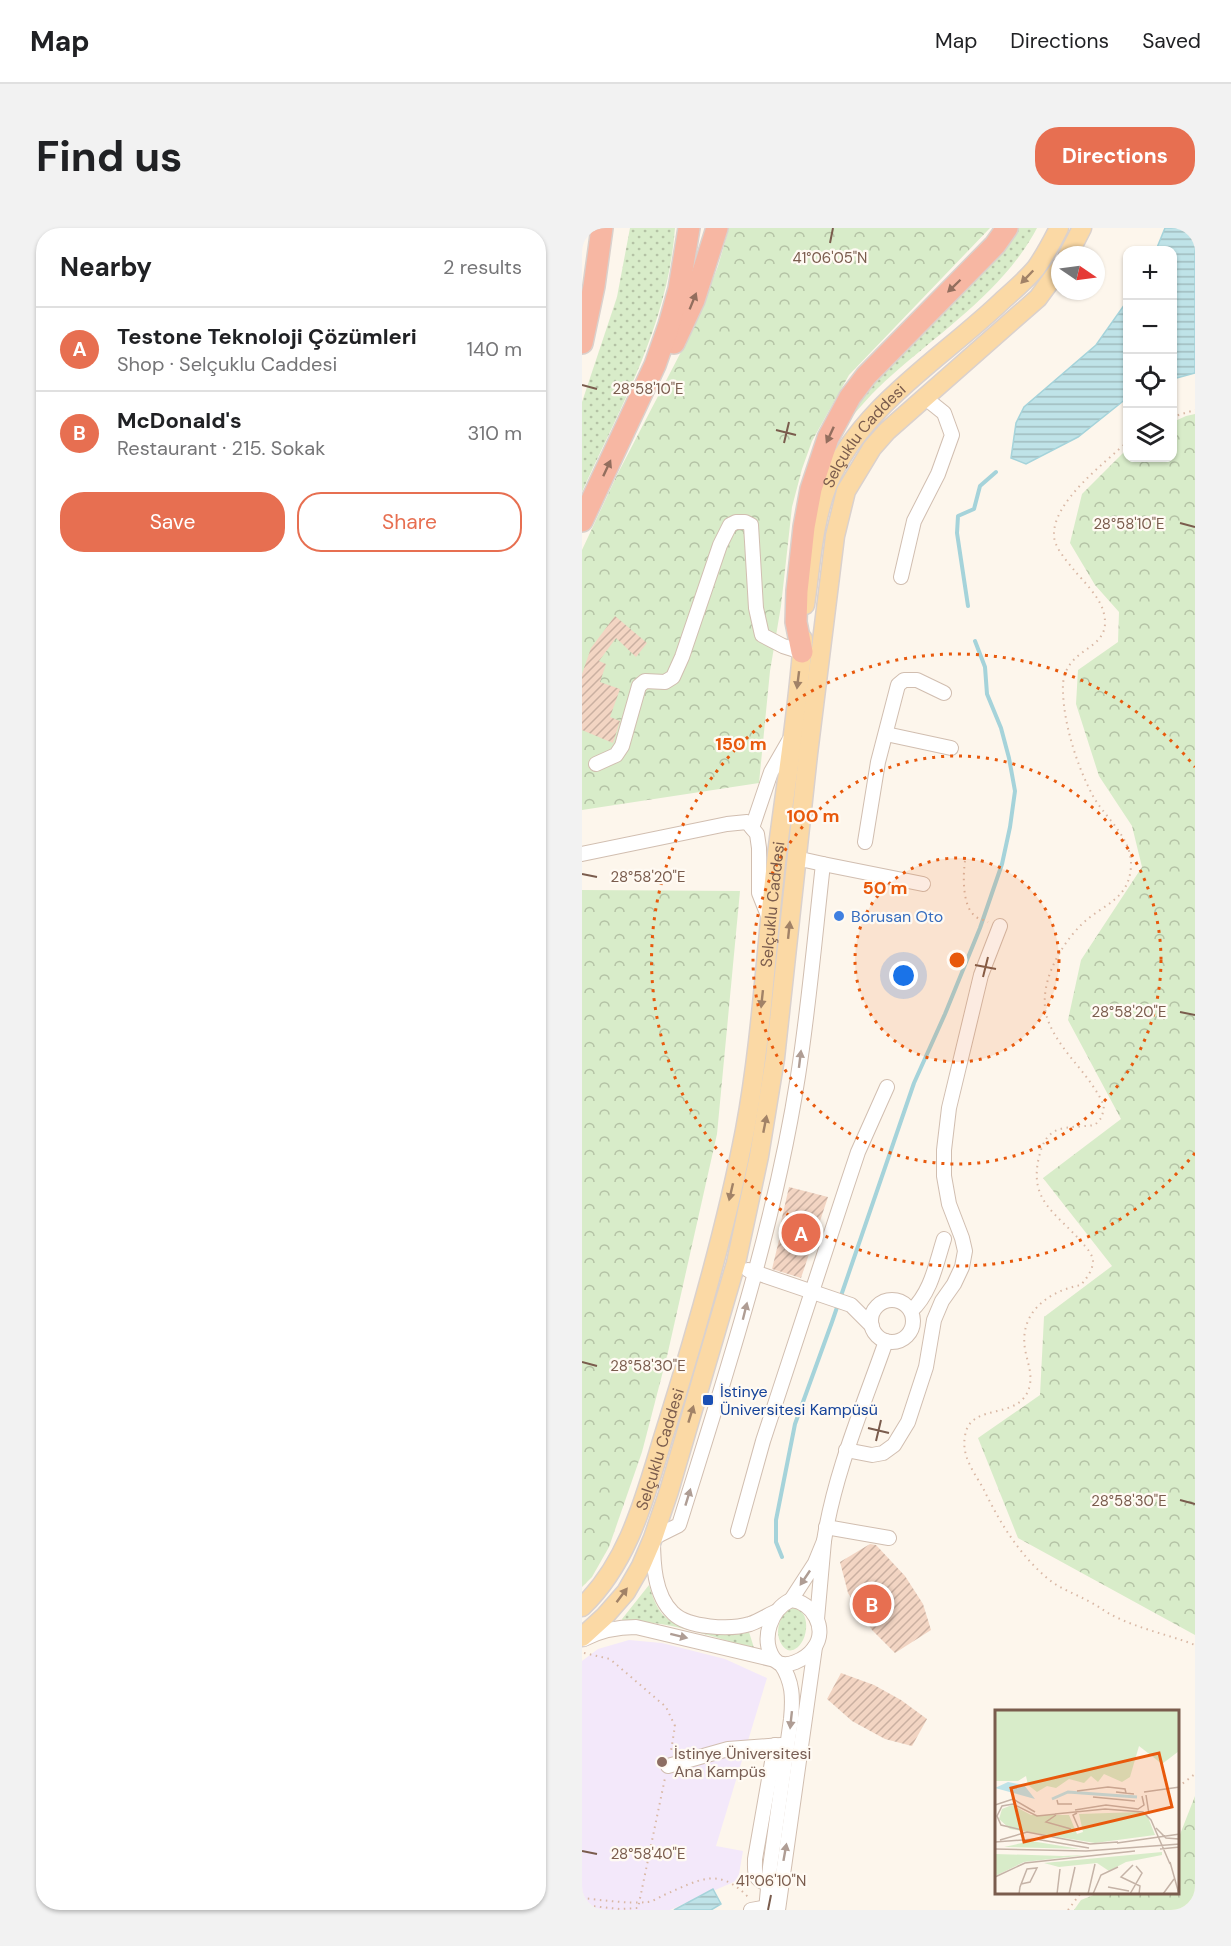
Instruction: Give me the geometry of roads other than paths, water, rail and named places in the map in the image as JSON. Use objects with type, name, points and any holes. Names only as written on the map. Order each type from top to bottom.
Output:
[{"type":"highway","points":[[582,343],[594,286],[602,228]]},
{"type":"highway","points":[[594,286],[614,228]]},
{"type":"highway","points":[[582,521],[655,365],[679,289],[689,228]]},
{"type":"highway","points":[[635,408],[680,333],[694,300],[717,228]]},
{"type":"highway","points":[[802,652],[796,622],[804,527],[811,489],[828,438],[850,397],[866,376],[978,262],[1008,228]]},
{"type":"main road","name":"Selçuklu Caddesi","points":[[582,1607],[603,1584],[633,1531],[706,1295],[745,1128],[758,1041],[802,652],[805,607],[819,513],[828,484],[853,438],[869,419],[988,315],[1035,269],[1059,228]]},
{"type":"main road","points":[[1073,246],[1082,228]]},
{"type":"main road","name":"Selçuklu Caddesi","points":[[582,1639],[626,1592],[641,1566],[669,1491],[736,1263],[768,1112],[835,536],[846,491],[872,448],[924,397],[1031,304],[1051,279]]},
{"type":"street","points":[[901,577],[915,521],[938,474],[952,435],[944,413],[924,397]]},
{"type":"street","points":[[596,764],[616,755],[622,746],[639,686],[645,681],[665,682],[673,677],[720,545],[730,525],[736,522],[746,522],[751,525],[756,608],[762,634],[783,646],[802,652]]},
{"type":"street","points":[[865,842],[878,762],[898,686],[904,680],[917,680],[944,693]]},
{"type":"street","points":[[886,734],[951,748]]},
{"type":"street","points":[[752,828],[771,772],[791,737]]},
{"type":"street","points":[[582,854],[727,824],[747,822],[757,834],[759,893],[770,920]]},
{"type":"street","points":[[796,858],[923,884]]},
{"type":"street","points":[[775,1612],[748,1625],[733,1627],[710,1627],[673,1614],[665,1603],[658,1585],[653,1564],[652,1538],[679,1525],[744,1318],[772,1202],[798,1078],[823,864]]},
{"type":"street","points":[[846,1450],[872,1455],[883,1453],[894,1445],[908,1422],[926,1367],[934,1320],[942,1301],[962,1267],[964,1251],[962,1238],[949,1204],[944,1176],[944,1150],[949,1108],[994,924]]},
{"type":"street","points":[[738,1531],[763,1441],[819,1294],[858,1152],[887,1087]]},
{"type":"street","points":[[911,1311],[926,1293],[944,1239]]},
{"type":"street","points":[[736,1263],[755,1273],[851,1305],[872,1326]]},
{"type":"street","points":[[888,1299],[902,1302],[911,1311],[913,1325],[906,1337],[900,1341],[886,1341],[874,1333],[873,1312],[882,1302],[888,1299]]},
{"type":"street","points":[[763,1909],[788,1745],[815,1647],[825,1534],[834,1490],[846,1450],[886,1341]]},
{"type":"street","points":[[825,1534],[889,1538]]},
{"type":"street","points":[[791,1600],[815,1563],[825,1534]]},
{"type":"street","points":[[763,1909],[793,1697],[787,1674],[770,1650],[768,1636],[775,1612],[782,1604],[791,1600],[799,1600],[807,1605],[817,1619]]},
{"type":"street","points":[[582,1639],[615,1628],[636,1627],[778,1662],[798,1661],[815,1647]]},
{"type":"street","points":[[668,1766],[728,1749],[788,1745]]},
{"type":"water","points":[[1165,228],[1195,228],[1195,373],[1177,378],[1177,246],[1158,246]]},
{"type":"water","points":[[1123,307],[1123,401],[1078,437],[1026,464],[1011,458],[1016,423],[1024,407],[1096,345]]},
{"type":"water","points":[[713,1889],[721,1904],[711,1910],[674,1910]]},
{"type":"waterway","points":[[968,606],[957,533],[958,516],[974,509],[980,486],[996,472]]},
{"type":"waterway","points":[[782,1557],[776,1542],[776,1520],[795,1424],[914,1083],[980,928],[1002,864],[1010,827],[1015,791],[1009,758],[1001,728],[987,694],[985,667],[975,641]]},
{"type":"place","name":"Borusan Oto","points":[[839,916]]},
{"type":"place","name":"Testone Teknoloji Çözümleri","points":[[801,1233]]},
{"type":"place","name":"İstinye Üniversitesi Kampüsü","points":[[708,1400]]},
{"type":"place","name":"McDonald's","points":[[872,1604]]},
{"type":"place","name":"İstinye Üniversitesi Ana Kampüs","points":[[662,1762]]}]
